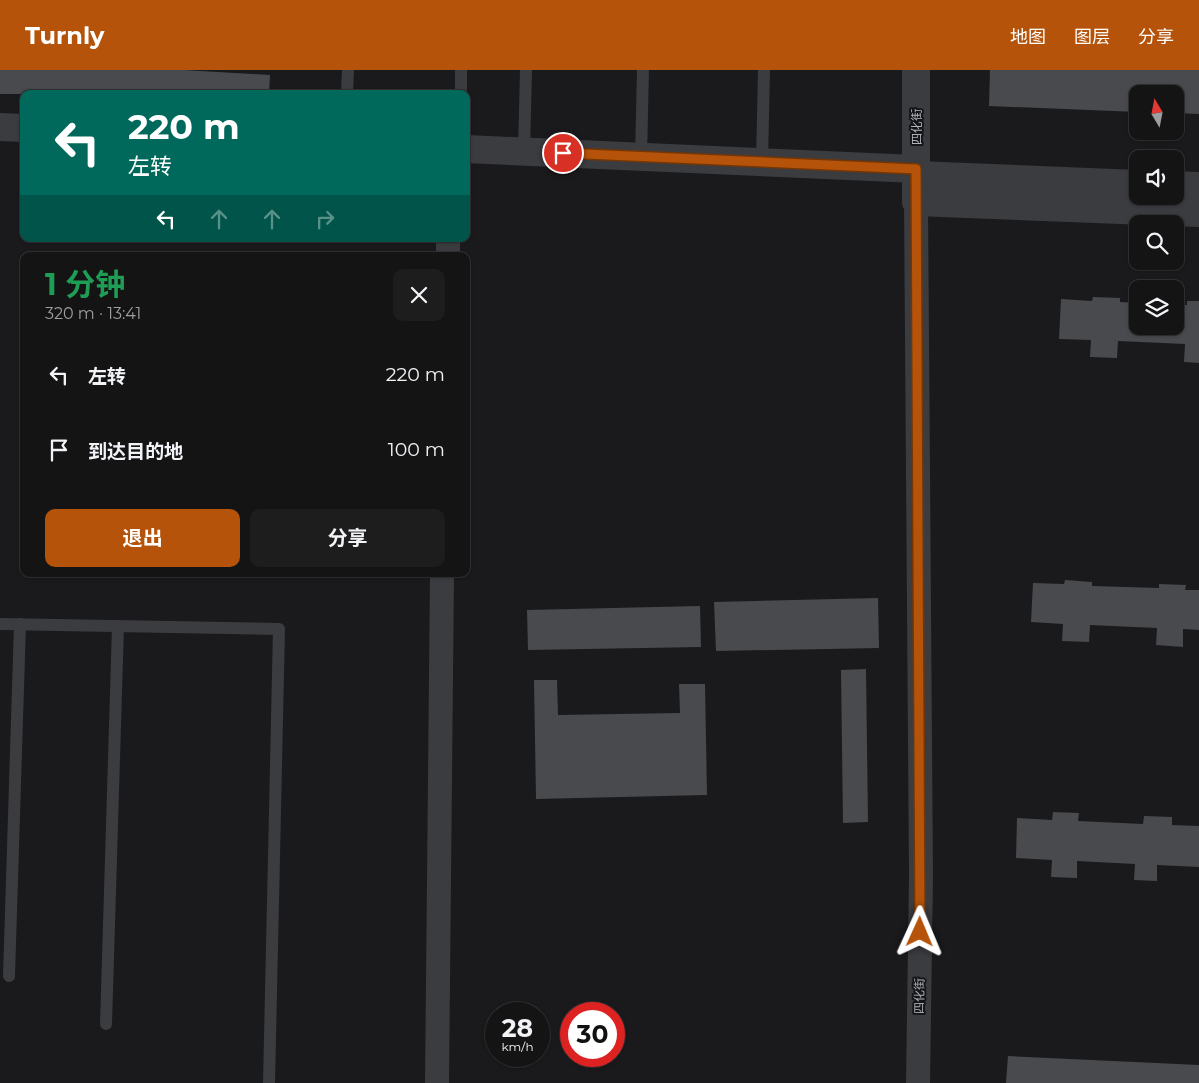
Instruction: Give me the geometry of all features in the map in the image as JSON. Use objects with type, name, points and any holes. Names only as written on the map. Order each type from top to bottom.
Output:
[{"type":"street","name":"四化街","points":[[916,70],[921,866],[918,1083]]},
{"type":"street","points":[[0,127],[20,128]]},
{"type":"street","points":[[470,149],[762,162],[1129,184]]},
{"type":"street","points":[[1184,185],[1199,186]]},
{"type":"street","points":[[916,202],[1199,213]]},
{"type":"street","points":[[437,1083],[442,577]]},
{"type":"lane","points":[[347,90],[348,70]]},
{"type":"lane","points":[[460,90],[461,70]]},
{"type":"lane","points":[[524,151],[526,70]]},
{"type":"lane","points":[[641,156],[643,70]]},
{"type":"lane","points":[[762,162],[764,70]]},
{"type":"lane","points":[[0,624],[280,629],[270,1083]]},
{"type":"lane","points":[[10,976],[20,624]]},
{"type":"lane","points":[[106,1024],[118,626]]},
{"type":"building","points":[[0,70],[184,70],[270,75],[269,90],[20,90],[20,94],[0,94]]},
{"type":"building","points":[[990,70],[1199,70],[1199,114],[1184,113],[1184,85],[1129,85],[1129,112],[989,106]]},
{"type":"building","points":[[1093,297],[1120,298],[1120,302],[1129,302],[1129,335],[1184,335],[1184,305],[1187,305],[1187,301],[1199,301],[1199,363],[1184,362],[1185,344],[1118,341],[1117,358],[1090,357],[1091,340],[1059,339],[1061,299],[1092,301]]},
{"type":"building","points":[[1065,580],[1092,582],[1092,586],[1159,588],[1159,584],[1186,585],[1185,590],[1199,590],[1199,630],[1183,629],[1183,647],[1156,645],[1157,628],[1090,625],[1089,642],[1062,641],[1063,624],[1031,622],[1033,583],[1064,584]]},
{"type":"building","points":[[878,598],[879,648],[716,651],[714,602]]},
{"type":"building","points":[[700,606],[701,647],[528,650],[527,610]]},
{"type":"building","points":[[866,669],[868,822],[843,823],[841,670]]},
{"type":"building","points":[[534,680],[557,680],[558,715],[680,713],[679,684],[705,684],[707,795],[536,799]]},
{"type":"building","points":[[1053,812],[1079,813],[1078,821],[1143,824],[1144,816],[1172,817],[1172,825],[1199,826],[1199,867],[1157,865],[1157,881],[1134,880],[1135,864],[1077,861],[1077,878],[1051,877],[1052,860],[1016,858],[1017,818],[1052,820]]},
{"type":"building","points":[[1008,1056],[1199,1065],[1199,1083],[1006,1083]]},
{"type":"route","points":[[563,153],[916,169],[920,932]]}]
